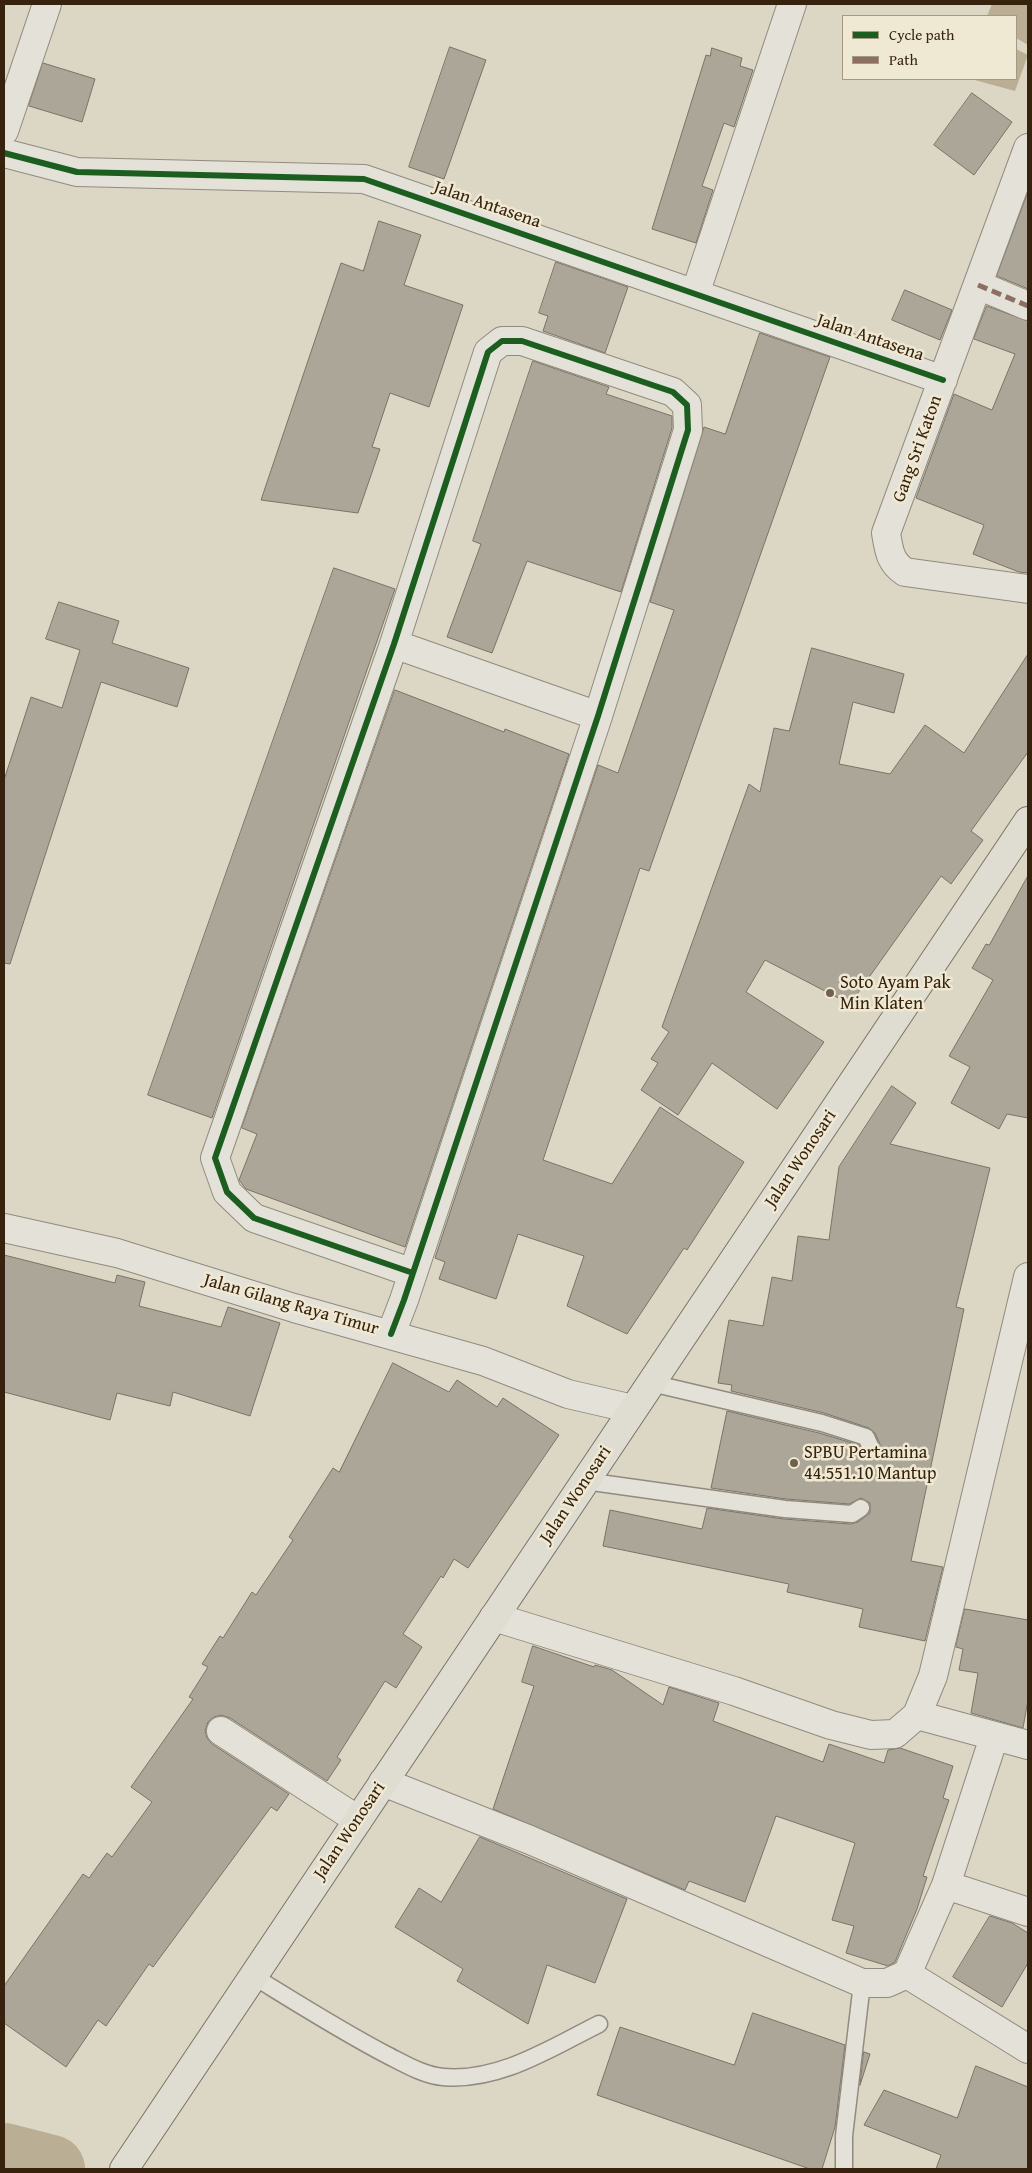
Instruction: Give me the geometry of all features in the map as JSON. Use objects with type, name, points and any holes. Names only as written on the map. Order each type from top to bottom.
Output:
[{"type":"highway","name":"Jalan Wonosari","points":[[124,2169],[1028,821]]},
{"type":"street","points":[[4,131],[47,4]]},
{"type":"street","points":[[695,294],[792,4]]},
{"type":"street","name":"Gang Sri Katon","points":[[1028,148],[886,533],[888,550],[893,564],[905,572],[1028,589]]},
{"type":"street","name":"Jalan Antasena","points":[[4,153],[76,172],[364,179],[943,380]]},
{"type":"street","points":[[978,285],[1028,306]]},
{"type":"street","points":[[391,1334],[413,1274],[598,716],[688,430],[687,406],[673,392],[522,340],[502,341],[488,352],[394,644],[215,1158],[226,1192],[254,1218],[413,1274]]},
{"type":"street","points":[[394,644],[598,716]]},
{"type":"street","name":"Jalan Gilang Raya Timur","points":[[4,1228],[117,1253],[294,1308],[483,1361],[568,1394],[633,1408]]},
{"type":"street","points":[[494,1617],[734,1691],[831,1725],[870,1734],[895,1734],[917,1715],[933,1676],[1028,1276]]},
{"type":"street","points":[[917,1715],[1028,1745]]},
{"type":"street","points":[[221,1731],[358,1820]]},
{"type":"street","points":[[383,1782],[530,1840],[862,1983],[886,1983],[907,1974],[946,1885],[994,1737]]},
{"type":"street","points":[[946,1885],[1028,1912]]},
{"type":"street","points":[[907,1974],[1028,2049]]},
{"type":"lane","points":[[651,1383],[822,1423],[866,1437],[871,1448]]},
{"type":"lane","points":[[585,1481],[784,1509],[852,1514],[861,1508]]},
{"type":"lane","points":[[253,1976],[359,2040],[418,2071],[443,2077],[473,2075],[523,2063],[599,2024]]},
{"type":"lane","points":[[844,2169],[845,2127],[862,1983]]},
{"type":"shaded area","points":[[992,4],[1028,4],[1028,45],[1017,39],[1017,15],[987,15]]},
{"type":"shaded area","points":[[1017,50],[1028,55],[1015,91],[975,80],[1017,80]]},
{"type":"building","points":[[450,47],[486,60],[444,179],[409,167]]},
{"type":"building","points":[[712,48],[742,58],[740,66],[753,70],[734,127],[724,123],[702,186],[713,190],[696,243],[652,229],[706,55],[710,56]]},
{"type":"building","points":[[43,63],[95,79],[82,122],[29,106]]},
{"type":"building","points":[[972,93],[1012,122],[974,175],[934,145]]},
{"type":"building","points":[[1028,192],[1028,289],[997,276]]},
{"type":"building","points":[[379,221],[421,235],[404,285],[463,305],[429,407],[390,393],[372,447],[380,449],[358,513],[261,500],[341,263],[363,271]]},
{"type":"building","points":[[556,262],[628,287],[605,353],[543,331],[548,316],[539,313]]},
{"type":"building","points":[[905,290],[952,310],[940,340],[892,320]]},
{"type":"building","points":[[987,306],[1028,321],[1028,573],[1019,572],[973,554],[984,525],[916,498],[954,394],[992,410],[1015,354],[974,339]]},
{"type":"building","points":[[760,333],[830,357],[649,871],[640,868],[543,1160],[612,1184],[660,1107],[744,1162],[687,1250],[684,1248],[627,1334],[567,1306],[584,1256],[518,1234],[496,1299],[439,1279],[445,1262],[435,1258],[598,765],[618,773],[674,610],[650,602],[704,427],[725,434]]},
{"type":"building","points":[[533,361],[609,387],[606,394],[672,416],[672,428],[621,592],[527,561],[492,653],[447,637],[481,544],[473,541]]},
{"type":"building","points":[[334,568],[395,589],[212,1118],[148,1095]]},
{"type":"building","points":[[59,602],[119,621],[112,643],[189,668],[177,707],[101,682],[10,964],[4,963],[4,780],[31,697],[62,708],[80,650],[46,639]]},
{"type":"building","points":[[812,648],[904,674],[894,713],[853,702],[839,764],[890,774],[925,725],[964,753],[1028,654],[1028,752],[971,831],[983,840],[951,884],[941,876],[850,1004],[765,960],[746,992],[824,1042],[777,1109],[712,1063],[678,1115],[641,1090],[658,1063],[651,1059],[669,1032],[662,1027],[749,784],[760,792],[774,728],[789,731]]},
{"type":"building","points":[[395,690],[504,732],[505,729],[569,754],[405,1247],[246,1189],[239,1180],[257,1134],[242,1128]]},
{"type":"building","points":[[1028,876],[1028,1118],[1007,1114],[999,1129],[951,1103],[970,1067],[949,1056],[993,980],[972,968],[986,944],[989,945]]},
{"type":"building","points":[[892,1086],[916,1103],[890,1144],[990,1168],[956,1307],[964,1309],[911,1561],[943,1567],[925,1641],[859,1627],[863,1609],[787,1592],[789,1584],[603,1546],[610,1510],[702,1529],[707,1508],[784,1519],[851,1524],[858,1522],[870,1513],[870,1503],[861,1498],[849,1504],[786,1499],[711,1488],[727,1411],[819,1433],[859,1445],[865,1456],[870,1458],[879,1453],[880,1444],[875,1433],[869,1428],[824,1413],[731,1391],[732,1385],[718,1383],[729,1320],[763,1326],[772,1277],[792,1281],[798,1236],[829,1240],[839,1167]]},
{"type":"building","points":[[4,1255],[115,1283],[117,1275],[145,1282],[139,1306],[221,1327],[228,1307],[280,1323],[250,1416],[173,1392],[170,1406],[117,1393],[110,1420],[4,1392]]},
{"type":"building","points":[[393,1363],[449,1392],[457,1380],[497,1407],[503,1398],[559,1435],[468,1568],[454,1559],[443,1578],[441,1576],[403,1634],[422,1647],[396,1688],[385,1681],[337,1757],[341,1760],[327,1781],[230,1718],[221,1715],[214,1717],[208,1722],[205,1731],[207,1738],[212,1744],[289,1794],[277,1811],[271,1807],[153,1967],[149,1964],[106,2026],[98,2020],[66,2067],[4,2023],[4,1986],[83,1874],[89,1878],[107,1853],[112,1857],[152,1802],[131,1787],[193,1699],[189,1697],[208,1667],[202,1664],[220,1636],[223,1638],[252,1592],[256,1595],[293,1540],[289,1537],[333,1468],[339,1472]]},
{"type":"building","points":[[965,1609],[1028,1620],[1028,1700],[1023,1728],[971,1713],[978,1673],[959,1670],[963,1649],[956,1647]]},
{"type":"building","points":[[533,1646],[594,1667],[595,1665],[612,1670],[663,1705],[669,1687],[719,1703],[713,1721],[823,1762],[829,1744],[884,1763],[888,1750],[900,1748],[953,1766],[943,1798],[949,1800],[923,1876],[927,1877],[917,1909],[895,1962],[888,1966],[846,1953],[854,1926],[832,1920],[855,1843],[776,1816],[745,1902],[689,1881],[685,1890],[493,1809],[534,1686],[522,1682]]},
{"type":"building","points":[[480,1837],[627,1899],[595,1983],[547,1965],[528,2024],[457,1981],[463,1969],[395,1927],[419,1888],[441,1902]]},
{"type":"building","points":[[990,1916],[1012,1923],[1028,1933],[1028,1963],[1002,2007],[953,1977]]},
{"type":"building","points":[[753,2013],[845,2045],[835,2127],[822,2169],[810,2169],[597,2095],[620,2027],[734,2065]]},
{"type":"building","points":[[864,2052],[870,2054],[860,2085]]},
{"type":"building","points":[[976,2066],[1028,2087],[1028,2169],[936,2169],[941,2155],[864,2125],[884,2090],[957,2118]]},
{"type":"waterway","points":[[4,2157],[51,2169]]},
{"type":"marked path","points":[[978,285],[1028,306]]},
{"type":"cycle path","points":[[4,153],[77,172],[364,179],[943,380]]},
{"type":"cycle path","points":[[391,1334],[404,1300],[598,716],[688,430],[687,405],[673,392],[522,341],[502,341],[488,352],[394,644],[215,1158],[227,1192],[254,1218],[413,1273]]},
{"type":"place","name":"Soto Ayam Pak Min Klaten","points":[[830,993]]},
{"type":"place","name":"SPBU Pertamina 44.551.10 Mantup","points":[[794,1463]]}]
